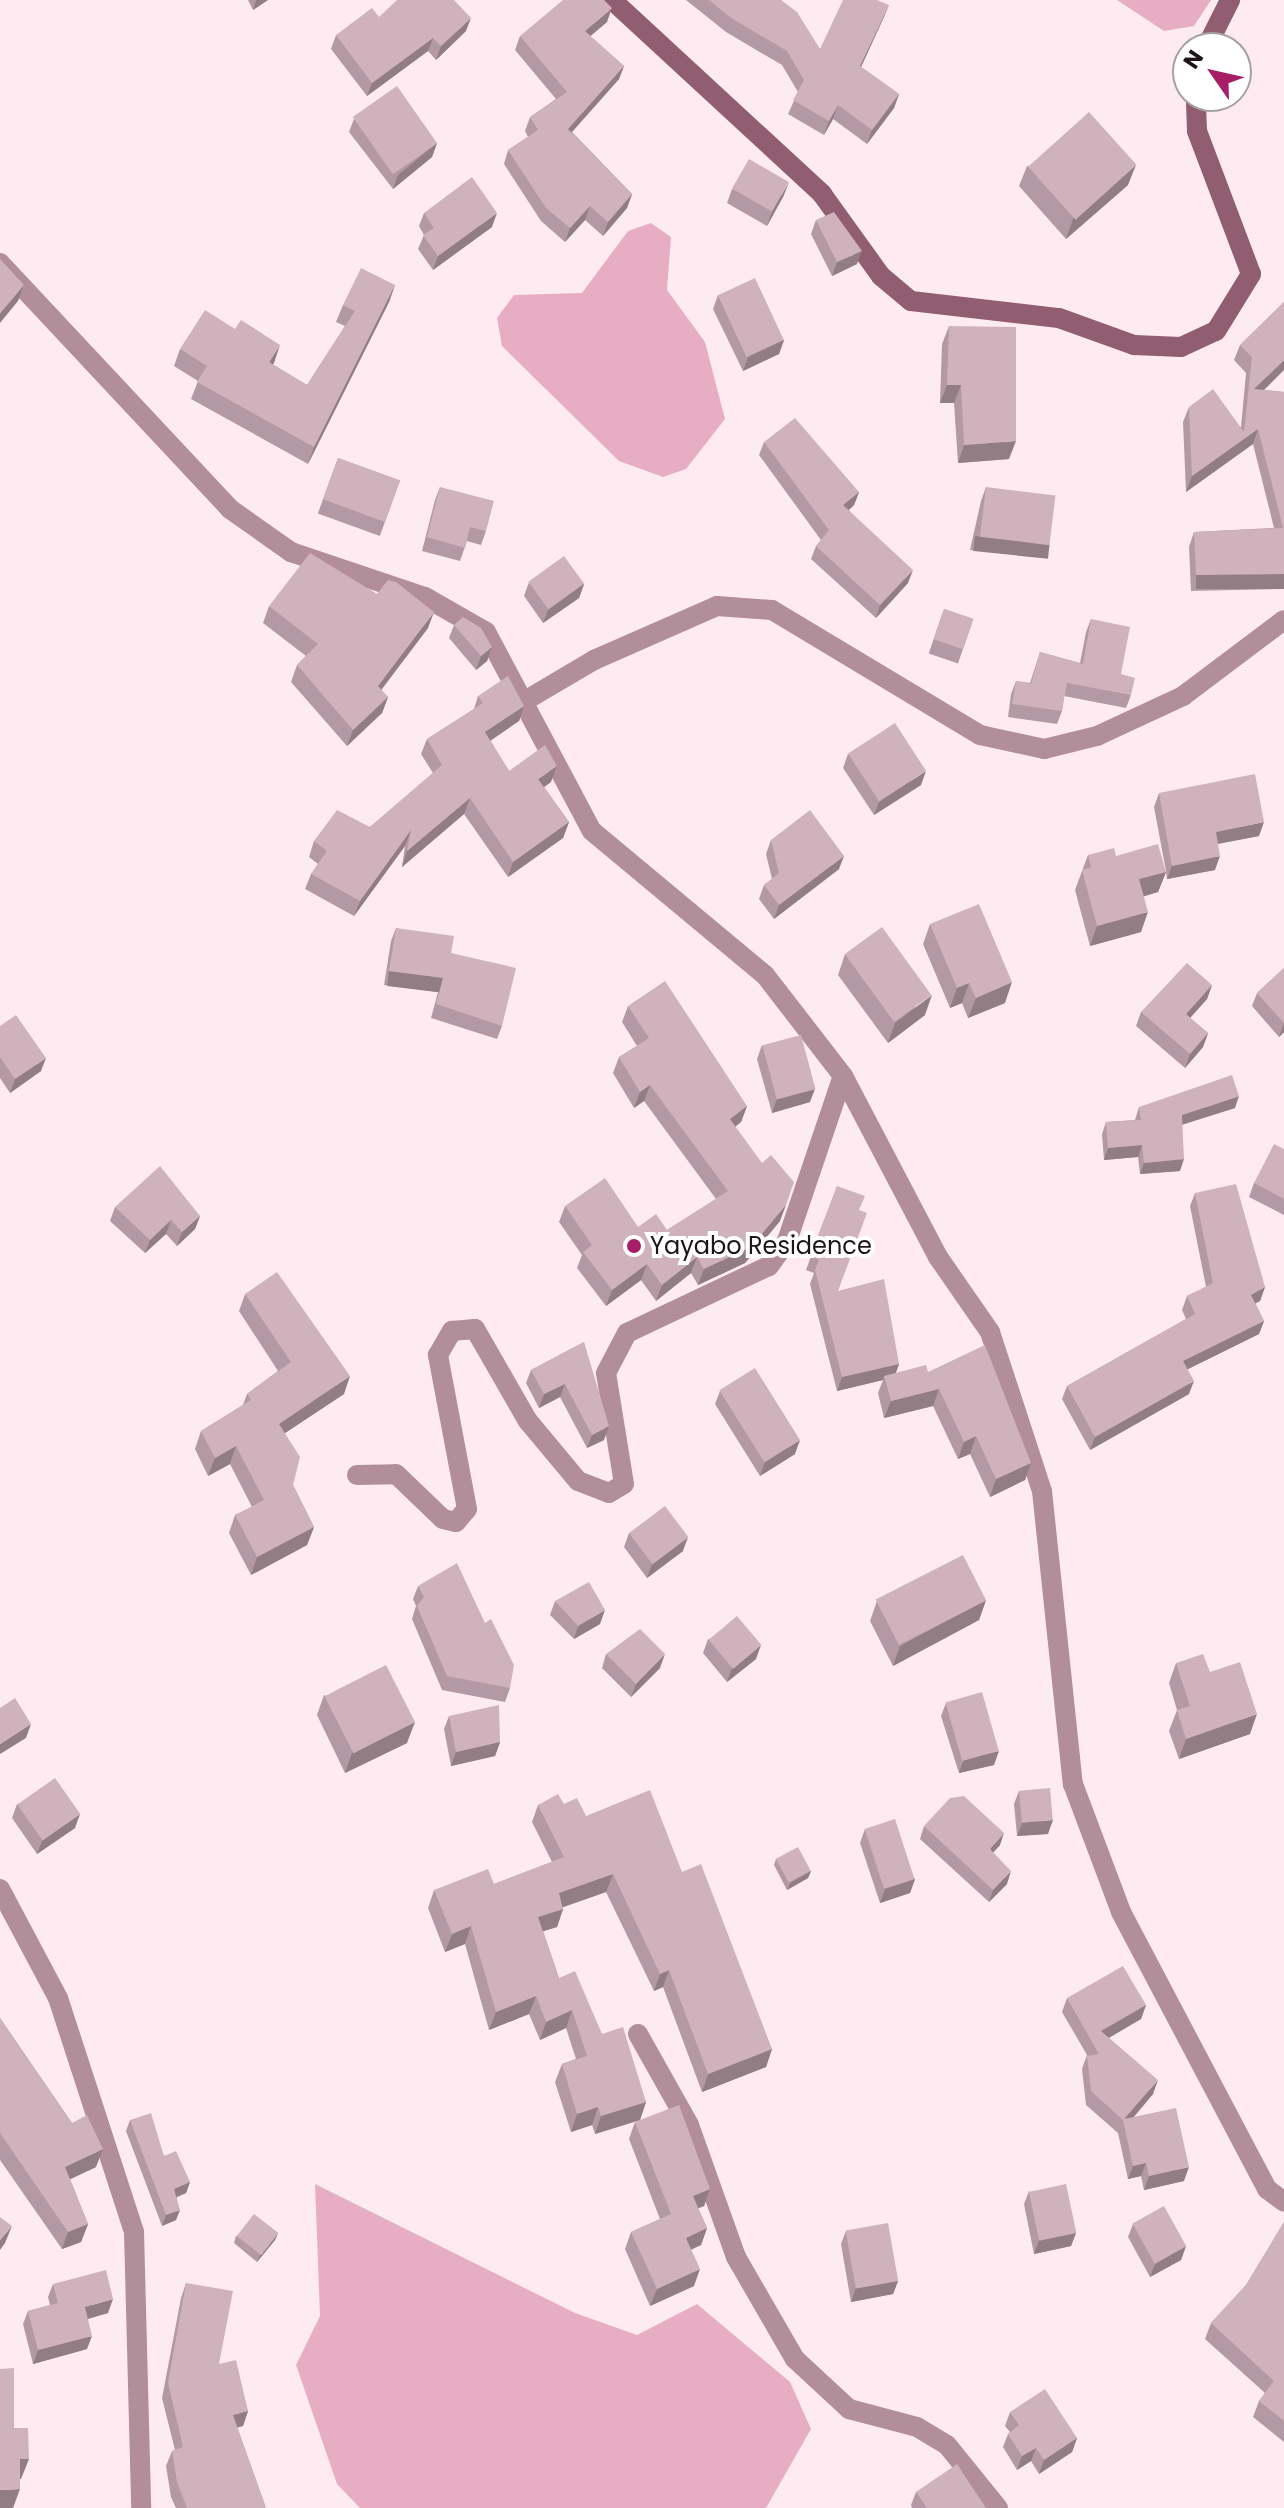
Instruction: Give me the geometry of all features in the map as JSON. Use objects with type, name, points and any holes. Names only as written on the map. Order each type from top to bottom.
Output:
[{"type":"street","points":[[612,0],[822,194],[881,276],[911,301],[1059,318],[1134,345],[1181,347],[1216,331],[1251,274],[1197,131],[1196,112]]},
{"type":"street","points":[[1214,32],[1230,0]]},
{"type":"street","points":[[0,263],[230,509],[291,552],[464,613],[486,632],[528,699],[592,831],[765,975],[843,1076],[938,1257],[990,1332],[1042,1491],[1073,1784],[1121,1912],[1267,2189],[1284,2202]]},
{"type":"street","points":[[528,699],[594,660],[717,606],[772,610],[980,735],[1044,749],[1097,736],[1183,696],[1284,620]]},
{"type":"street","points":[[357,1475],[396,1474],[443,1519],[456,1522],[467,1509],[438,1355],[452,1331],[475,1329],[528,1421],[578,1481],[609,1493],[624,1484],[606,1373],[627,1333],[769,1266],[787,1241],[843,1076]]},
{"type":"street","points":[[0,1889],[58,1998],[134,2232],[141,2508]]},
{"type":"street","points":[[638,2034],[689,2125],[736,2257],[795,2359],[849,2409],[917,2427],[947,2445],[998,2508]]},
{"type":"shaded area","points":[[1117,0],[1211,0],[1194,26],[1164,31]]},
{"type":"shaded area","points":[[651,223],[671,237],[667,290],[705,342],[725,419],[686,469],[663,477],[619,461],[502,346],[497,318],[514,295],[582,293],[628,231]]},
{"type":"shaded area","points":[[315,2184],[575,2313],[637,2335],[697,2304],[790,2382],[811,2429],[766,2508],[360,2508],[337,2484],[296,2365],[320,2316]]},
{"type":"building","points":[[397,0],[454,0],[471,18],[441,46],[433,38],[372,83],[336,35],[372,8],[379,17]]},
{"type":"building","points":[[563,0],[604,0],[612,8],[585,31],[624,66],[568,129],[632,194],[608,222],[590,206],[570,228],[546,208],[508,150],[538,130],[530,117],[567,92],[520,36]]},
{"type":"building","points":[[709,0],[781,0],[797,12],[820,49],[843,0],[877,0],[889,5],[860,66],[899,94],[872,130],[838,105],[829,121],[793,100],[804,80],[787,51],[731,18]]},
{"type":"building","points":[[397,86],[437,143],[393,174],[353,117]]},
{"type":"building","points":[[1089,112],[1137,165],[1076,220],[1028,167]]},
{"type":"building","points":[[749,159],[789,182],[772,211],[732,188]]},
{"type":"building","points":[[472,177],[497,213],[438,256],[423,235],[434,228],[424,213]]},
{"type":"building","points":[[834,212],[862,251],[837,262],[816,220]]},
{"type":"building","points":[[0,259],[24,285],[0,313]]},
{"type":"building","points":[[361,268],[395,285],[314,447],[197,382],[207,366],[180,349],[205,310],[235,329],[241,320],[280,345],[269,362],[307,385],[355,311],[343,305]]},
{"type":"building","points":[[755,278],[784,340],[747,357],[718,295]]},
{"type":"building","points":[[1284,302],[1284,360],[1254,389],[1284,392],[1284,574],[1196,575],[1194,532],[1283,528],[1258,429],[1192,476],[1189,407],[1213,389],[1244,432],[1252,357],[1240,345]]},
{"type":"building","points":[[949,326],[1016,327],[1016,441],[964,445],[961,385],[947,385]]},
{"type":"building","points":[[795,418],[859,492],[843,505],[913,570],[880,605],[816,546],[829,530],[764,442]]},
{"type":"building","points":[[338,458],[400,481],[385,522],[323,499]]},
{"type":"building","points":[[440,487],[494,501],[486,531],[470,527],[465,548],[427,537]]},
{"type":"building","points":[[986,487],[1055,496],[1049,545],[980,537]]},
{"type":"building","points":[[310,553],[377,594],[388,580],[396,582],[434,612],[378,686],[388,697],[353,730],[297,665],[318,644],[269,606]]},
{"type":"building","points":[[564,556],[584,584],[548,609],[528,582]]},
{"type":"building","points":[[944,609],[973,619],[963,649],[934,639]]},
{"type":"building","points":[[463,617],[481,628],[492,647],[481,656],[454,625]]},
{"type":"building","points":[[1091,619],[1130,627],[1121,674],[1135,678],[1131,695],[1067,683],[1062,711],[1012,704],[1016,681],[1031,684],[1040,652],[1083,664]]},
{"type":"building","points":[[508,676],[524,706],[485,732],[509,771],[545,745],[557,766],[538,779],[569,822],[513,862],[470,798],[407,851],[411,830],[360,901],[311,874],[327,851],[314,841],[337,810],[370,827],[442,765],[427,739],[483,703],[478,696]]},
{"type":"building","points":[[895,723],[926,771],[879,801],[848,753]]},
{"type":"building","points":[[1255,774],[1264,822],[1216,832],[1220,856],[1172,866],[1159,793]]},
{"type":"building","points":[[810,810],[844,856],[779,905],[764,885],[779,873],[771,840]]},
{"type":"building","points":[[1158,844],[1166,872],[1139,879],[1148,912],[1097,926],[1082,870],[1091,867],[1088,855],[1114,848],[1116,856]]},
{"type":"building","points":[[979,904],[1012,982],[976,998],[969,983],[957,988],[930,924]]},
{"type":"building","points":[[882,927],[931,995],[894,1022],[845,954]]},
{"type":"building","points":[[396,928],[454,936],[451,953],[516,968],[502,1026],[436,1004],[443,978],[389,971]]},
{"type":"building","points":[[1187,963],[1212,985],[1186,1014],[1208,1033],[1190,1054],[1141,1012]]},
{"type":"building","points":[[1284,968],[1284,1023],[1257,993]]},
{"type":"building","points":[[665,981],[747,1106],[730,1119],[762,1163],[771,1155],[794,1182],[786,1205],[751,1247],[704,1269],[697,1257],[662,1285],[647,1264],[612,1290],[583,1252],[592,1245],[565,1206],[605,1178],[638,1227],[656,1214],[667,1230],[728,1191],[650,1085],[640,1092],[619,1057],[649,1038],[628,1006]]},
{"type":"building","points":[[16,1015],[46,1058],[15,1079],[0,1057],[0,1026]]},
{"type":"building","points":[[801,1035],[815,1089],[777,1099],[762,1045]]},
{"type":"building","points":[[1232,1075],[1239,1096],[1182,1115],[1184,1159],[1144,1163],[1142,1145],[1108,1148],[1106,1122],[1141,1120],[1139,1107]]},
{"type":"building","points":[[1274,1144],[1284,1149],[1284,1199],[1254,1183]]},
{"type":"building","points":[[160,1166],[200,1216],[182,1232],[171,1220],[150,1240],[115,1207]]},
{"type":"building","points":[[1236,1184],[1265,1287],[1251,1295],[1264,1321],[1183,1361],[1194,1381],[1095,1437],[1067,1386],[1195,1314],[1187,1296],[1213,1283],[1195,1193]]},
{"type":"building","points":[[837,1186],[865,1196],[859,1210],[867,1213],[838,1291],[884,1279],[899,1364],[842,1377],[815,1270],[819,1260],[810,1256]]},
{"type":"building","points":[[277,1272],[350,1376],[279,1424],[300,1457],[293,1485],[314,1527],[257,1557],[235,1515],[264,1500],[236,1446],[215,1458],[201,1431],[251,1400],[247,1394],[291,1362],[245,1294]]},
{"type":"building","points":[[584,1342],[609,1426],[592,1435],[565,1384],[544,1394],[531,1370]]},
{"type":"building","points":[[985,1345],[1031,1463],[996,1479],[976,1436],[964,1442],[939,1389],[891,1401],[884,1376],[926,1365],[928,1372]]},
{"type":"building","points":[[755,1368],[800,1440],[764,1462],[719,1390]]},
{"type":"building","points":[[665,1506],[688,1537],[653,1564],[629,1533]]},
{"type":"building","points":[[963,1555],[986,1600],[899,1645],[876,1599]]},
{"type":"building","points":[[457,1563],[485,1623],[491,1619],[514,1665],[510,1688],[447,1676],[417,1606],[424,1597],[418,1586]]},
{"type":"building","points":[[589,1582],[605,1610],[578,1626],[555,1601]]},
{"type":"building","points":[[737,1616],[761,1645],[733,1669],[709,1640]]},
{"type":"building","points":[[640,1629],[665,1654],[636,1684],[606,1654]]},
{"type":"building","points":[[1203,1654],[1210,1672],[1240,1662],[1257,1714],[1186,1739],[1177,1710],[1190,1706],[1176,1663]]},
{"type":"building","points":[[386,1665],[415,1722],[354,1753],[325,1696]]},
{"type":"building","points":[[982,1692],[999,1751],[962,1761],[945,1702]]},
{"type":"building","points":[[15,1698],[31,1724],[0,1744],[0,1708]]},
{"type":"building","points":[[499,1705],[500,1742],[456,1752],[449,1716]]},
{"type":"building","points":[[55,1778],[80,1814],[43,1840],[17,1804]]},
{"type":"building","points":[[1050,1788],[1053,1820],[1022,1823],[1019,1791]]},
{"type":"building","points":[[650,1790],[682,1872],[701,1864],[772,2049],[708,2074],[669,1970],[660,1974],[613,1874],[559,1893],[563,1909],[538,1917],[559,1978],[575,1971],[602,2034],[623,2027],[646,2102],[601,2116],[598,2107],[577,2114],[562,2064],[587,2056],[572,2010],[546,2022],[536,1996],[496,2012],[471,1926],[452,1934],[434,1890],[488,1869],[494,1884],[564,1857],[538,1805],[558,1794],[564,1804],[577,1798],[586,1816]]},
{"type":"building","points":[[964,1796],[1004,1833],[990,1849],[1011,1871],[993,1890],[924,1826],[950,1798]]},
{"type":"building","points":[[895,1819],[914,1879],[884,1889],[865,1829]]},
{"type":"building","points":[[798,1847],[811,1871],[789,1883],[776,1859]]},
{"type":"building","points":[[1123,1966],[1146,2005],[1101,2031],[1158,2080],[1124,2119],[1176,2108],[1189,2167],[1149,2176],[1146,2163],[1133,2166],[1123,2120],[1091,2091],[1087,2056],[1099,2054],[1067,1998]]},
{"type":"building","points":[[0,2018],[72,2123],[87,2115],[103,2149],[65,2167],[88,2224],[68,2232],[0,2133]]},
{"type":"building","points":[[679,2105],[710,2189],[693,2196],[707,2228],[686,2238],[700,2269],[657,2289],[631,2232],[671,2214],[635,2122]]},
{"type":"building","points":[[151,2113],[164,2156],[176,2151],[190,2182],[174,2189],[180,2210],[166,2215],[130,2120]]},
{"type":"building","points":[[1066,2184],[1076,2233],[1039,2241],[1029,2192]]},
{"type":"building","points":[[1164,2206],[1186,2246],[1155,2264],[1133,2223]]},
{"type":"building","points":[[254,2214],[278,2233],[261,2255],[237,2236]]},
{"type":"building","points":[[0,2217],[12,2226],[0,2240]]},
{"type":"building","points":[[1284,2222],[1284,2421],[1259,2401],[1274,2381],[1211,2323],[1246,2285]]},
{"type":"building","points":[[888,2223],[898,2281],[856,2289],[846,2230]]},
{"type":"building","points":[[106,2270],[113,2299],[85,2307],[92,2336],[38,2350],[28,2311],[58,2303],[53,2284]]},
{"type":"building","points":[[186,2283],[233,2291],[219,2364],[236,2360],[248,2411],[233,2415],[266,2508],[187,2508],[177,2482],[172,2451],[183,2447],[168,2383]]},
{"type":"building","points":[[14,2368],[14,2428],[28,2428],[29,2459],[20,2459],[20,2489],[0,2490],[0,2369]]},
{"type":"building","points":[[1045,2389],[1077,2438],[1044,2460],[1036,2448],[1022,2456],[1008,2434],[1019,2425],[1010,2412]]},
{"type":"building","points":[[957,2464],[986,2508],[927,2508],[916,2492]]},
{"type":"place","name":"Yayabo Residence","points":[[634,1246]]}]
